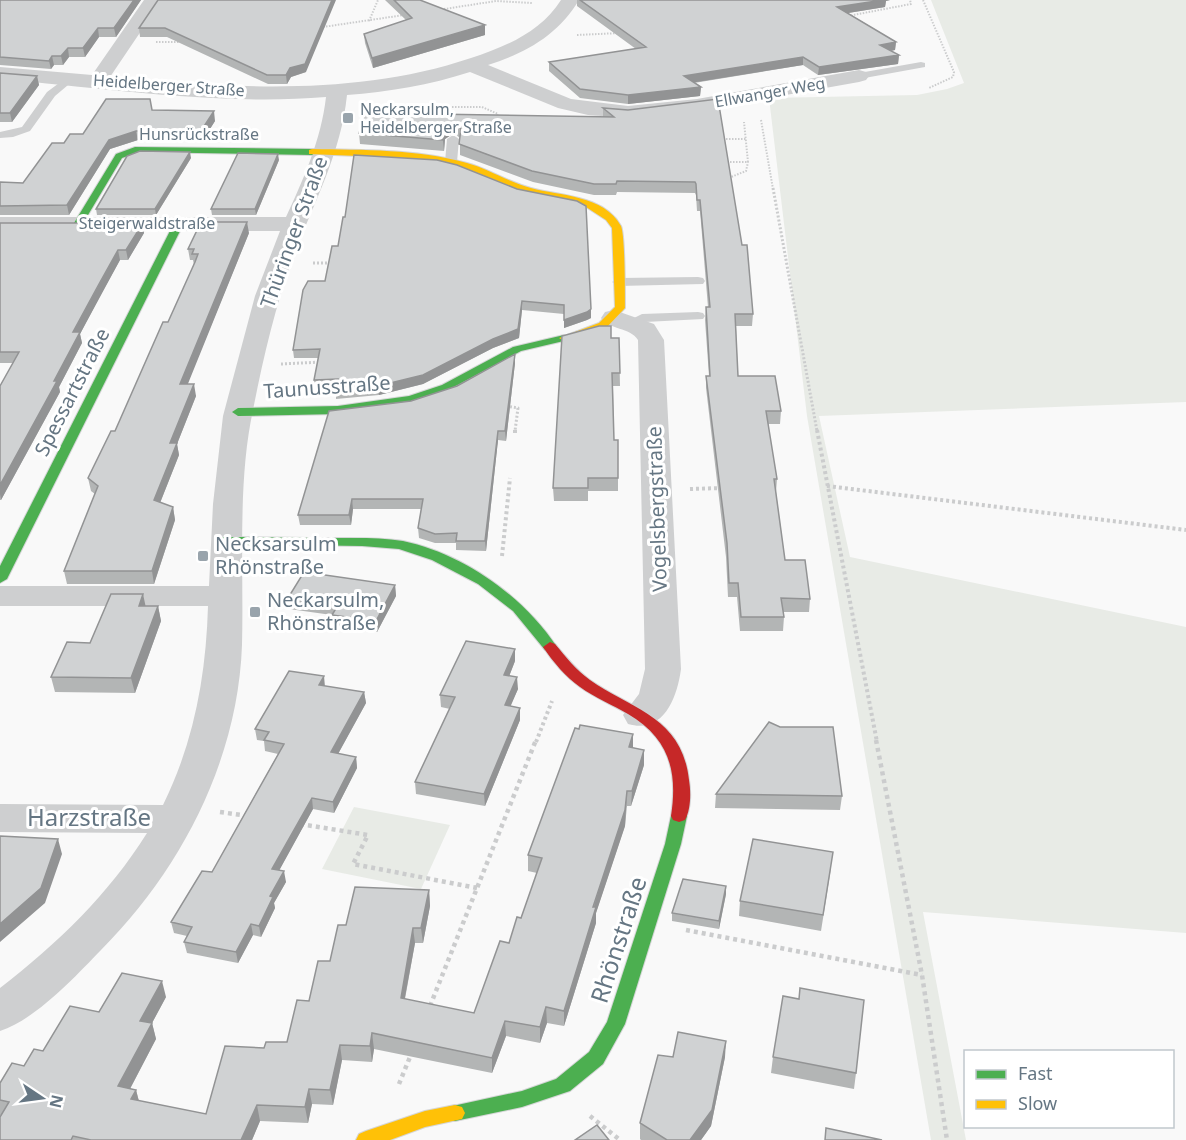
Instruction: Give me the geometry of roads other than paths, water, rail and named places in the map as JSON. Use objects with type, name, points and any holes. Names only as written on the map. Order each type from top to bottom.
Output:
[{"type":"street","points":[[98,80],[153,0]]},
{"type":"street","name":"Heidelberger Straße","points":[[0,73],[246,90],[337,91],[413,82],[473,66],[509,50],[540,33],[556,20],[569,2]]},
{"type":"street","name":"Ellwanger Weg","points":[[473,66],[538,95],[588,110],[628,112],[697,105],[859,76]]},
{"type":"street","name":"Thüringer Straße","points":[[0,1013],[38,984],[89,938],[129,893],[180,812],[197,773],[218,706],[224,648],[225,542],[238,412],[279,262],[323,152],[337,91]]},
{"type":"street","name":"Hunsrückstraße","points":[[79,223],[118,156],[129,151],[160,148],[323,152]]},
{"type":"street","points":[[323,152],[416,156],[451,162],[526,190],[585,202],[605,213],[611,217],[616,228],[620,308],[623,321]]},
{"type":"street","name":"Spessartstraße","points":[[0,579],[179,223]]},
{"type":"street","name":"Steigerwaldstraße","points":[[0,224],[294,224]]},
{"type":"street","name":"Taunusstraße","points":[[238,412],[363,407],[408,399],[436,392],[514,351],[623,321]]},
{"type":"street","name":"Vogelsbergstraße","points":[[623,321],[645,330],[651,340],[663,669],[656,701],[641,715]]},
{"type":"street","name":"Rhönstraße","points":[[225,542],[319,540],[401,546],[437,556],[483,581],[518,608],[566,667],[588,686],[641,715],[666,737],[680,763],[682,801],[673,844],[650,923],[616,1024],[596,1059],[563,1085],[522,1099],[425,1119],[366,1140]]},
{"type":"street","points":[[0,596],[224,596]]},
{"type":"street","name":"Harzstraße","points":[[0,818],[180,812]]},
{"type":"lane","points":[[859,76],[921,65]]},
{"type":"lane","points":[[0,135],[13,134],[26,129],[51,94],[70,78]]},
{"type":"lane","points":[[451,162],[453,139]]},
{"type":"lane","points":[[619,282],[698,281]]},
{"type":"lane","points":[[623,321],[698,316]]},
{"type":"place","name":"Neckarsulm, Heidelberger Straße","points":[[348,118]]},
{"type":"place","name":"Necksarsulm Rhönstraße","points":[[203,556]]},
{"type":"place","name":"Neckarsulm, Rhönstraße","points":[[255,612]]}]
